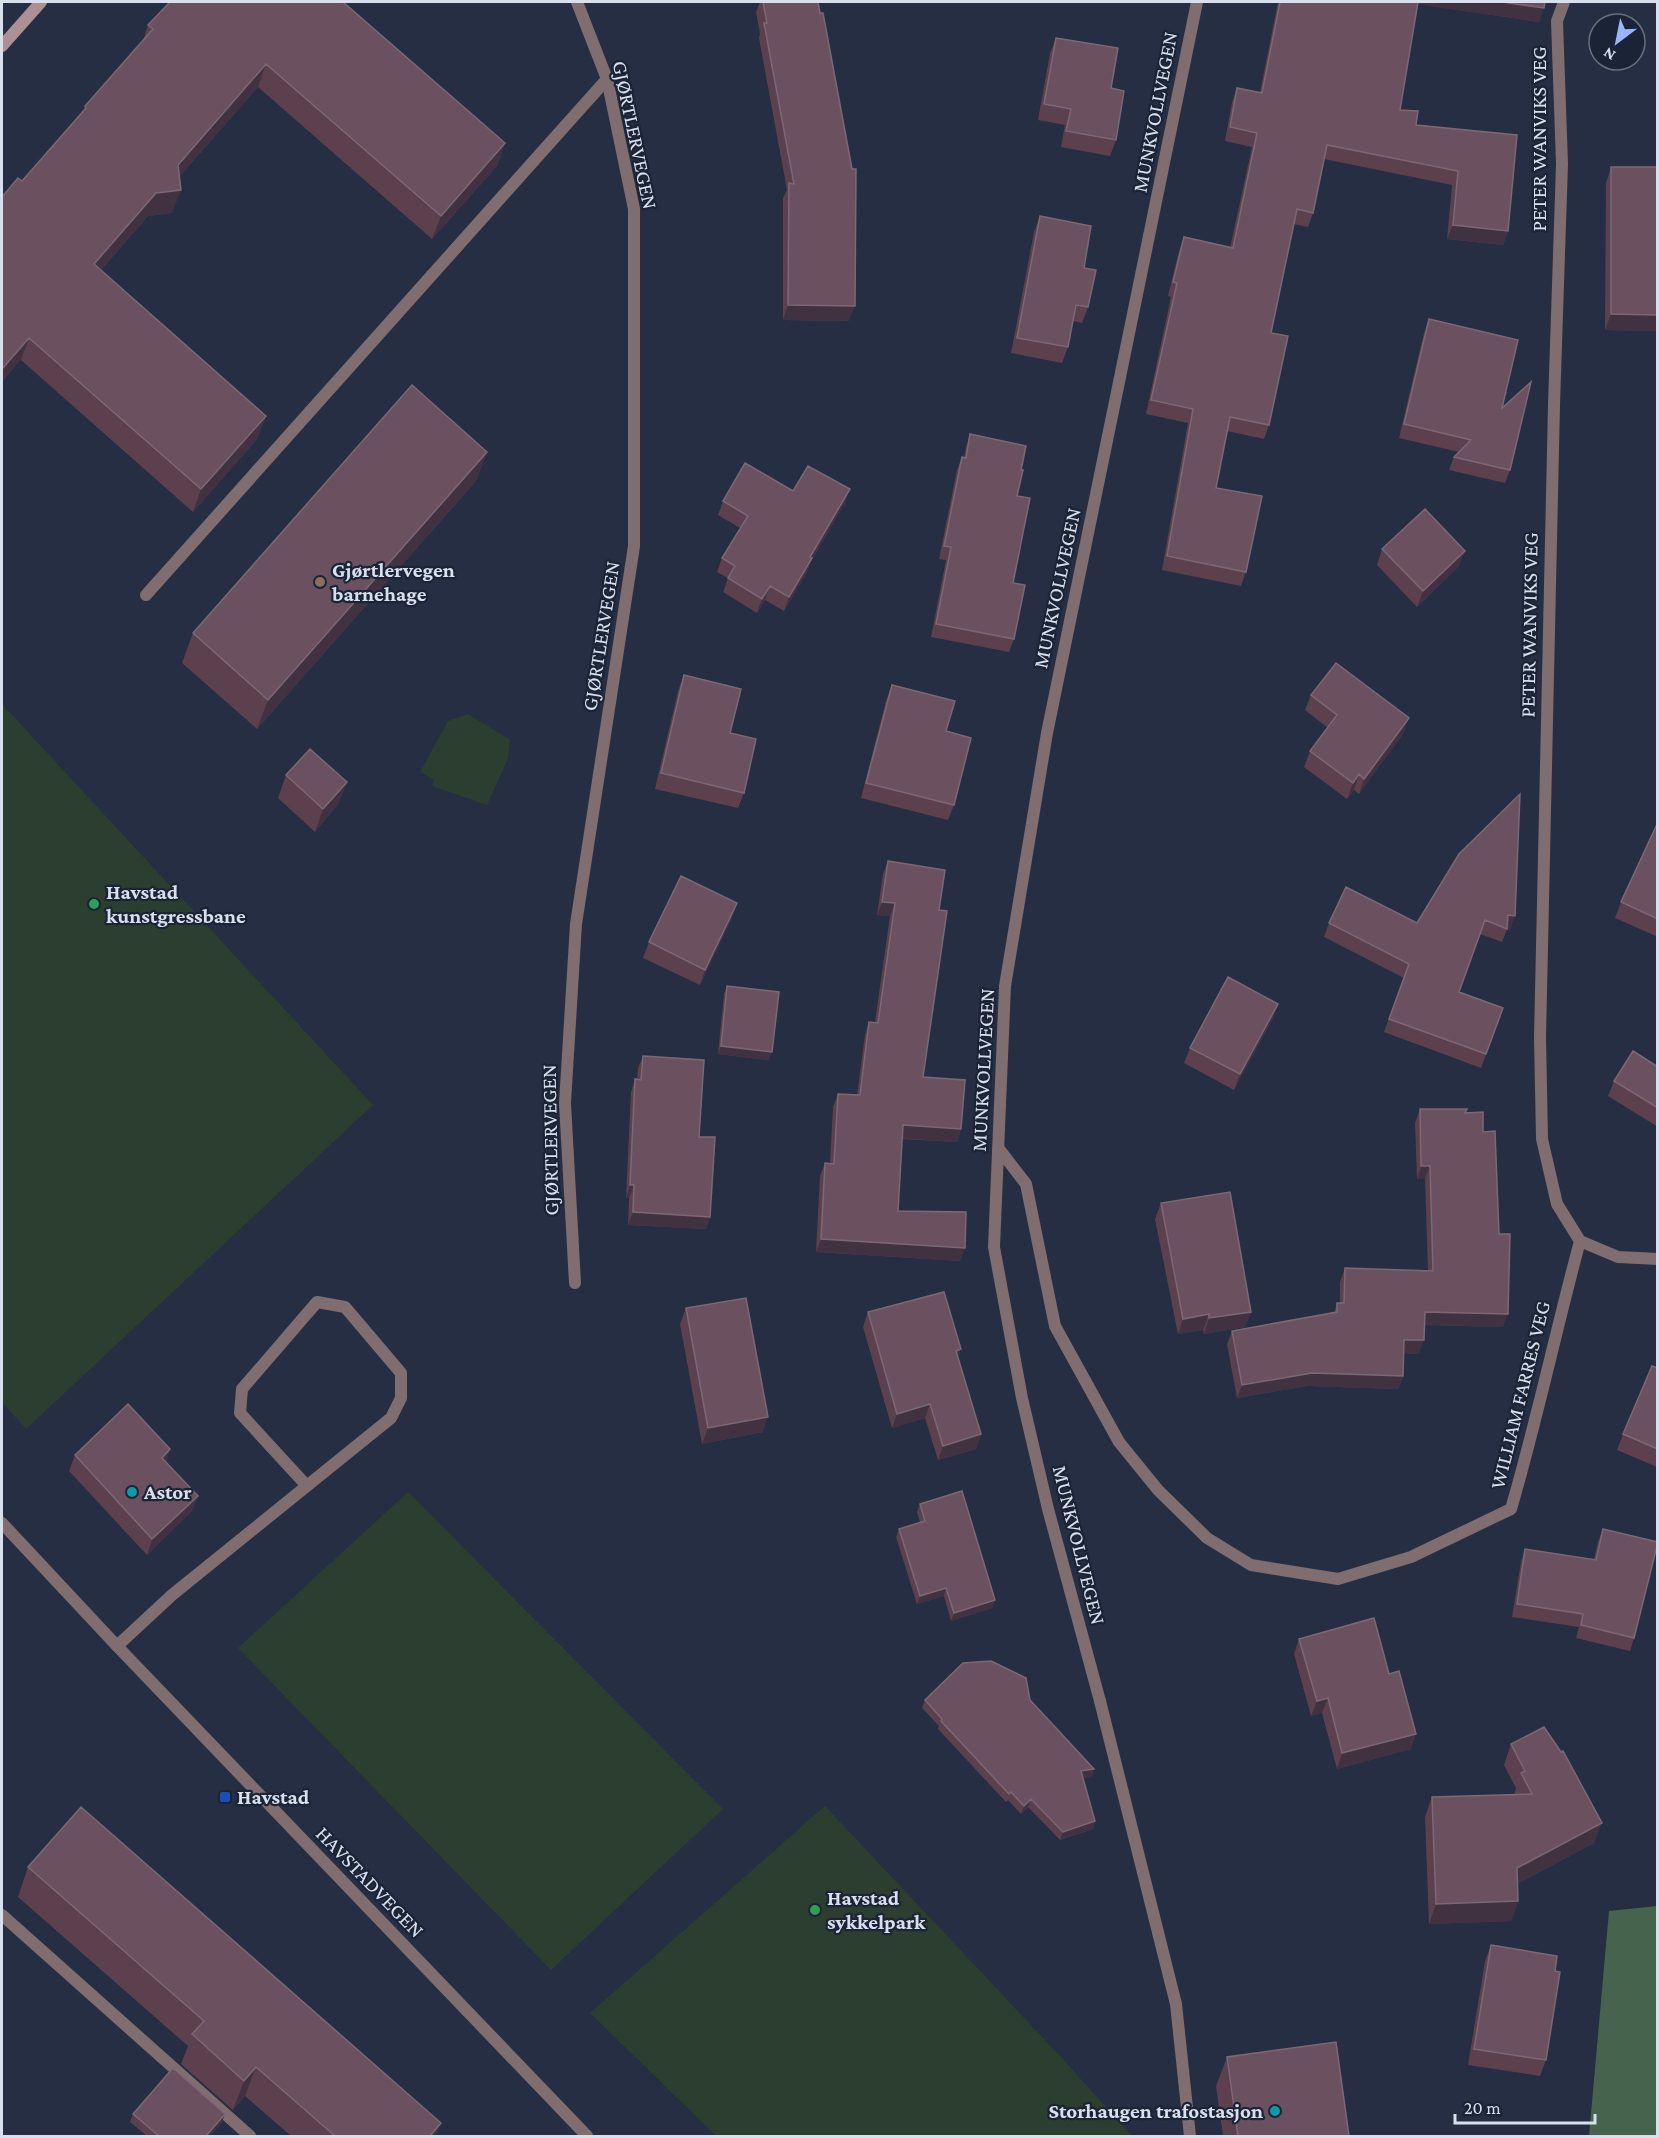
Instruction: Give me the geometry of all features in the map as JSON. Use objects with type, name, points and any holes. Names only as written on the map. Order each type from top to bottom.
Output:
[{"type":"main road","points":[[2,46],[41,2]]},
{"type":"street","name":"GJØRTLERVEGEN","points":[[575,1283],[565,1103],[576,924],[634,546],[634,209],[607,78],[577,2]]},
{"type":"street","name":"MUNKVOLLVEGEN","points":[[1190,2136],[1176,2004],[1100,1701],[1043,1487],[1022,1398],[994,1247],[1005,986],[1047,733],[1197,2]]},
{"type":"street","name":"PETER WANVIKS VEG","points":[[1564,2],[1557,21],[1562,164],[1554,405],[1540,1037],[1542,1139],[1557,1204],[1580,1241]]},
{"type":"street","points":[[146,595],[607,78]]},
{"type":"street","name":"WILLIAM FARRES VEG","points":[[999,1149],[1026,1184],[1055,1326],[1119,1442],[1158,1490],[1207,1538],[1251,1565],[1262,1567],[1338,1579],[1411,1557],[1511,1509],[1528,1451],[1580,1241]]},
{"type":"street","points":[[1580,1241],[1618,1257],[1658,1259]]},
{"type":"street","points":[[117,1646],[172,1595],[307,1486],[391,1418],[401,1398],[401,1373],[345,1307],[317,1302],[242,1389],[240,1413],[307,1486]]},
{"type":"street","name":"HAVSTADVEGEN","points":[[2,1523],[587,2136]]},
{"type":"street","points":[[2,1915],[250,2136]]},
{"type":"green space","name":"Havstad kunstgressbane","points":[[2,704],[373,1105],[26,1429],[2,1402]]},
{"type":"green space","points":[[468,714],[510,740],[508,759],[487,805],[432,786],[434,780],[420,772],[448,721]]},
{"type":"green space","points":[[408,1492],[723,1809],[551,1970],[238,1648]]},
{"type":"green space","name":"Havstad sykkelpark","points":[[825,1806],[1132,2136],[716,2136],[590,2013]]},
{"type":"green space","points":[[1657,1906],[1657,2136],[1589,2136],[1609,1911]]},
{"type":"building","points":[[170,2],[343,2],[505,143],[441,216],[266,64],[178,165],[181,190],[156,193],[94,264],[266,416],[201,489],[29,338],[2,369],[2,197],[18,178],[22,181],[86,108],[85,106],[153,29],[148,25]]},
{"type":"building","points":[[763,2],[818,2],[820,13],[823,13],[852,169],[856,169],[855,306],[788,305],[789,183],[794,184],[764,23],[767,23]]},
{"type":"building","points":[[1280,2],[1418,2],[1400,110],[1418,111],[1416,125],[1517,135],[1508,231],[1453,225],[1458,171],[1327,145],[1313,213],[1297,209],[1271,333],[1288,336],[1269,425],[1230,417],[1216,488],[1262,496],[1246,572],[1167,556],[1193,409],[1151,400],[1177,283],[1173,282],[1184,237],[1233,248],[1257,133],[1230,127],[1237,88],[1262,93]]},
{"type":"building","points":[[1502,2],[1545,2],[1544,8]]},
{"type":"building","points":[[1056,38],[1118,48],[1111,88],[1124,91],[1116,140],[1066,131],[1071,109],[1044,104]]},
{"type":"building","points":[[1611,167],[1658,167],[1658,315],[1611,314]]},
{"type":"building","points":[[1040,216],[1091,226],[1084,268],[1096,270],[1088,307],[1076,305],[1068,347],[1017,338]]},
{"type":"building","points":[[1429,319],[1518,340],[1502,408],[1531,382],[1510,470],[1454,457],[1471,440],[1404,424]]},
{"type":"building","points":[[412,385],[487,452],[268,700],[193,633]]},
{"type":"building","points":[[970,434],[1026,446],[1017,496],[1030,498],[1013,583],[1025,585],[1014,639],[936,624],[951,547],[944,546],[962,457],[966,458]]},
{"type":"building","points":[[745,463],[793,491],[808,466],[850,489],[789,597],[770,586],[762,599],[728,578],[735,566],[722,558],[748,516],[723,501]]},
{"type":"building","points":[[1425,509],[1465,551],[1423,591],[1382,549]]},
{"type":"building","points":[[1336,663],[1409,718],[1364,779],[1359,774],[1353,783],[1310,751],[1337,715],[1311,695]]},
{"type":"building","points":[[684,675],[741,689],[730,733],[756,739],[744,793],[661,773]]},
{"type":"building","points":[[892,685],[955,701],[946,731],[971,738],[954,805],[866,783]]},
{"type":"building","points":[[310,749],[347,782],[323,809],[286,775]]},
{"type":"building","points":[[1520,794],[1515,916],[1508,915],[1507,929],[1485,920],[1459,992],[1503,1008],[1486,1054],[1389,1019],[1409,964],[1329,923],[1346,887],[1417,923],[1459,854]]},
{"type":"building","points":[[1658,822],[1658,919],[1621,902]]},
{"type":"building","points":[[888,861],[945,870],[939,910],[947,911],[923,1077],[965,1080],[961,1129],[903,1125],[898,1211],[966,1212],[965,1248],[821,1239],[825,1163],[834,1164],[838,1094],[860,1095],[869,1022],[878,1023],[895,903],[882,902]]},
{"type":"building","points":[[681,876],[737,903],[705,970],[649,942]]},
{"type":"building","points":[[1228,977],[1278,1004],[1240,1074],[1190,1048]]},
{"type":"building","points":[[727,986],[779,992],[772,1052],[721,1046]]},
{"type":"building","points":[[1633,1051],[1658,1067],[1658,1108],[1614,1081]]},
{"type":"building","points":[[643,1056],[704,1060],[699,1137],[715,1137],[710,1217],[633,1212],[634,1185],[630,1185],[635,1079],[641,1080]]},
{"type":"building","points":[[1420,1109],[1467,1109],[1465,1113],[1483,1112],[1483,1132],[1495,1131],[1499,1234],[1510,1234],[1508,1314],[1425,1312],[1424,1340],[1404,1340],[1403,1376],[1312,1373],[1242,1385],[1232,1331],[1337,1312],[1337,1303],[1344,1303],[1345,1268],[1433,1271],[1430,1166],[1421,1166]]},
{"type":"building","points":[[1230,1192],[1251,1312],[1209,1318],[1209,1314],[1183,1319],[1161,1203]]},
{"type":"building","points":[[944,1292],[961,1349],[956,1351],[981,1434],[943,1446],[930,1404],[897,1414],[868,1312]]},
{"type":"building","points":[[746,1298],[768,1417],[708,1428],[686,1308]]},
{"type":"building","points":[[1652,1366],[1658,1368],[1658,1449],[1623,1434]]},
{"type":"building","name":"Astor","points":[[128,1404],[170,1449],[162,1458],[198,1496],[152,1539],[75,1455]]},
{"type":"building","points":[[962,1491],[995,1600],[954,1613],[946,1588],[920,1596],[899,1529],[925,1521],[920,1504]]},
{"type":"building","points":[[1603,1529],[1658,1542],[1634,1638],[1581,1625],[1583,1614],[1517,1604],[1525,1549],[1596,1560]]},
{"type":"building","points":[[1374,1618],[1389,1674],[1399,1671],[1416,1734],[1342,1753],[1328,1698],[1317,1701],[1299,1639]]},
{"type":"building","points":[[991,1661],[1026,1678],[1030,1700],[1094,1769],[1081,1771],[1095,1821],[1063,1832],[1031,1799],[1024,1806],[1011,1792],[1009,1794],[941,1721],[942,1719],[925,1700],[963,1663]]},
{"type":"building","points":[[1544,1727],[1561,1752],[1563,1751],[1602,1823],[1517,1868],[1518,1901],[1436,1904],[1432,1797],[1532,1794],[1521,1773],[1525,1771],[1511,1744]]},
{"type":"building","points":[[81,1807],[441,2123],[430,2136],[335,2136],[256,2067],[244,2081],[192,2034],[204,2021],[28,1867]]},
{"type":"building","points":[[1491,1945],[1557,1956],[1555,1971],[1560,1972],[1546,2060],[1474,2049]]},
{"type":"building","points":[[1336,2042],[1349,2136],[1238,2136],[1227,2057]]},
{"type":"building","points":[[173,2068],[225,2114],[206,2136],[159,2136],[133,2114]]},
{"type":"place","name":"Gjørtlervegen barnehage","points":[[320,582]]},
{"type":"place","name":"Havstad kunstgressbane","points":[[94,904]]},
{"type":"place","name":"Astor","points":[[132,1492]]},
{"type":"place","name":"Havstad","points":[[225,1797]]},
{"type":"place","name":"Havstad sykkelpark","points":[[815,1910]]},
{"type":"place","name":"Storhaugen trafostasjon","points":[[1275,2111]]}]
